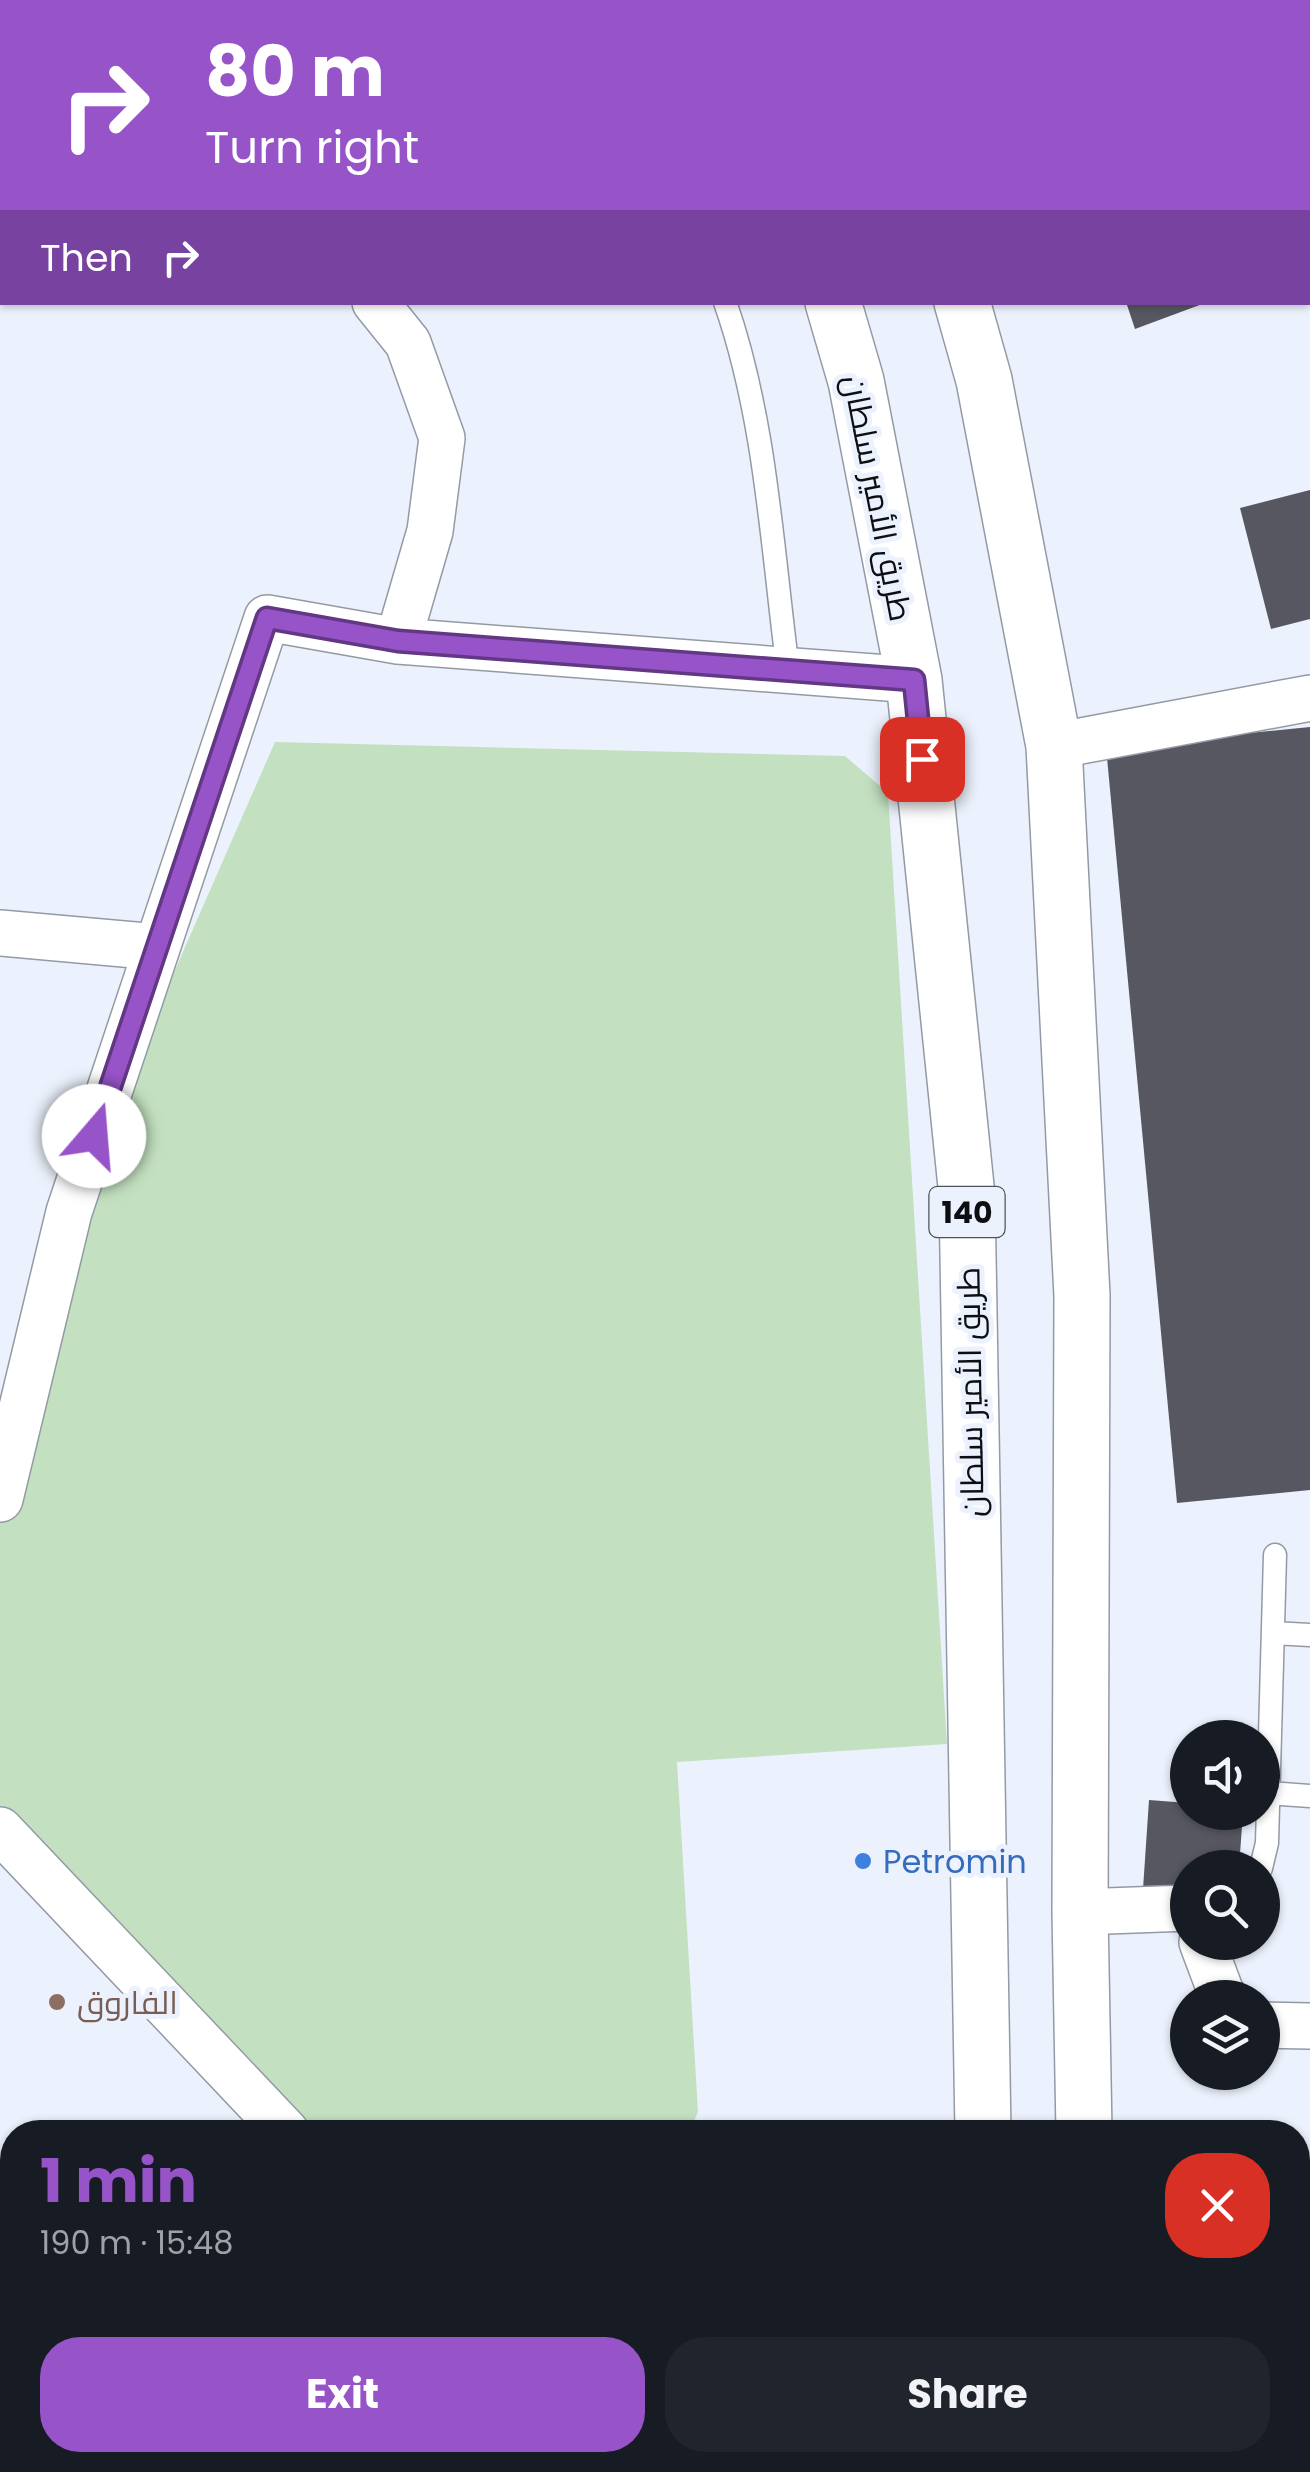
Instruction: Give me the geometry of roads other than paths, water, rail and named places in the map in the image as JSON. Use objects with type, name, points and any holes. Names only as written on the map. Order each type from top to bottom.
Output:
[{"type":"highway","name":"طريق الأمير سلطان","points":[[834,305],[856,381],[914,680],[967,1196],[983,2120]]},
{"type":"highway","points":[[963,305],[984,380],[1054,746],[1082,1296],[1080,1912],[1084,2120]]},
{"type":"street","points":[[376,305],[408,343],[442,438],[430,531],[398,641]]},
{"type":"street","points":[[0,1498],[68,1212],[267,618],[398,641],[914,680]]},
{"type":"street","points":[[1054,746],[1310,698]]},
{"type":"street","points":[[0,933],[157,947]]},
{"type":"street","points":[[0,1830],[275,2120]]},
{"type":"street","points":[[1080,1912],[1170,1909]]},
{"type":"street","points":[[1280,2025],[1310,2026]]},
{"type":"lane","points":[[726,305],[744,356],[754,413],[788,670]]},
{"type":"lane","points":[[1270,1720],[1276,1555]]},
{"type":"lane","points":[[1273,1633],[1310,1635]]},
{"type":"lane","points":[[1280,1794],[1310,1796]]},
{"type":"place","name":"Petromin","points":[[863,1861]]},
{"type":"place","name":"الفاروق","points":[[57,2002]]}]
